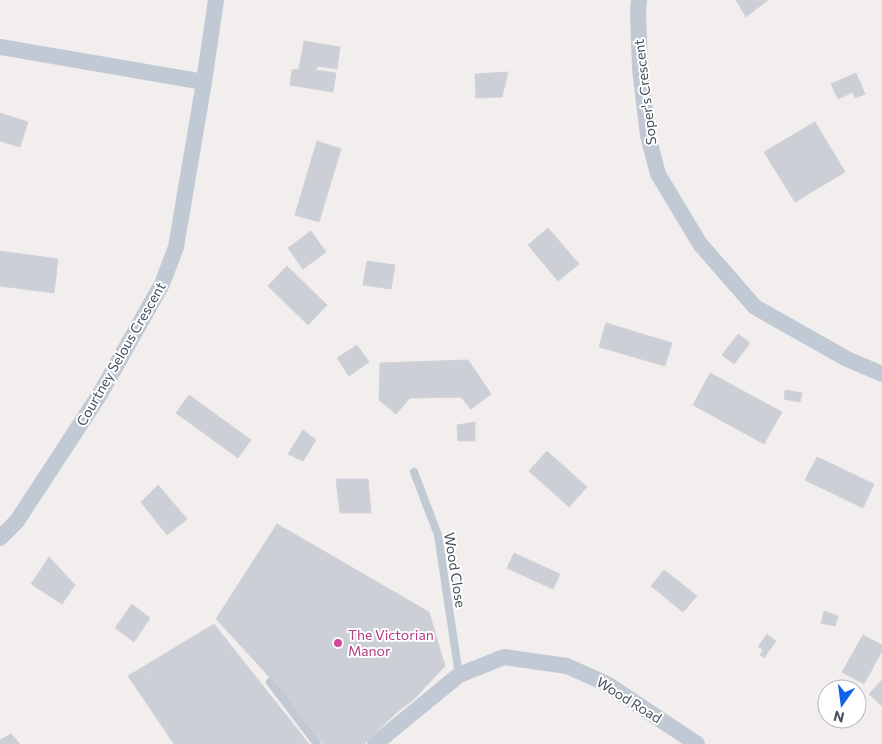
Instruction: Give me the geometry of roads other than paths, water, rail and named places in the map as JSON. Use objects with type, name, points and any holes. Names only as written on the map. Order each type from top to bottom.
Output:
[{"type":"street","name":"Courtney Selous Crescent","points":[[0,538],[17,521],[100,394],[162,284],[176,246],[216,0]]},
{"type":"street","name":"Soper's Crescent","points":[[639,0],[640,68],[648,136],[658,174],[700,244],[755,307],[847,359],[882,374]]},
{"type":"street","points":[[0,47],[204,82]]},
{"type":"street","name":"Wood Road","points":[[375,744],[459,675],[504,657],[567,666],[607,684],[697,744]]},
{"type":"lane","name":"Wood Close","points":[[414,472],[438,535],[459,675]]},
{"type":"lane","points":[[270,682],[317,744]]},
{"type":"place","name":"The Victorian Manor","points":[[338,643]]}]
